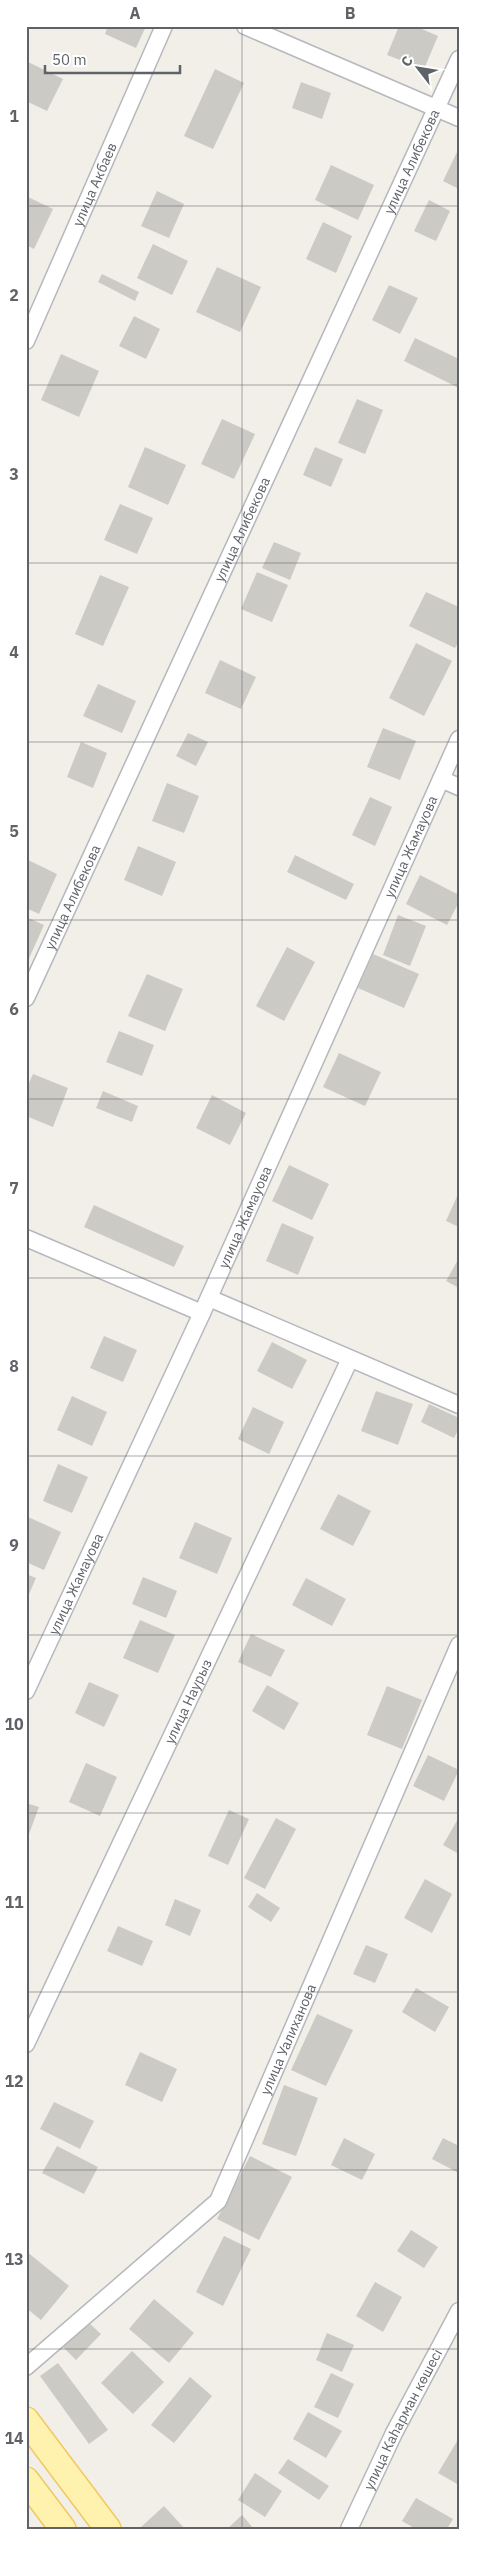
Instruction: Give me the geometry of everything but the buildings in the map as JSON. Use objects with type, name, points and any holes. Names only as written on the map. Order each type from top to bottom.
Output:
[{"type":"main road","points":[[26,2420],[108,2529]]},
{"type":"main road","points":[[26,2480],[63,2529]]},
{"type":"street","name":"улица Акбаев","points":[[26,341],[164,26]]},
{"type":"street","points":[[245,26],[459,118]]},
{"type":"street","name":"улица Алибекова","points":[[26,998],[459,59]]},
{"type":"street","name":"улица Жамауова","points":[[26,1691],[209,1298],[459,739]]},
{"type":"street","points":[[441,779],[459,788]]},
{"type":"street","points":[[26,1238],[202,1313]]},
{"type":"street","points":[[209,1298],[459,1405]]},
{"type":"street","name":"улица Наурыз","points":[[26,2044],[350,1359]]},
{"type":"street","name":"улица Уалиханова","points":[[26,2368],[218,2201],[459,1645]]},
{"type":"street","name":"улица Каһарман көшесі","points":[[349,2529],[394,2433],[459,2311]]}]
